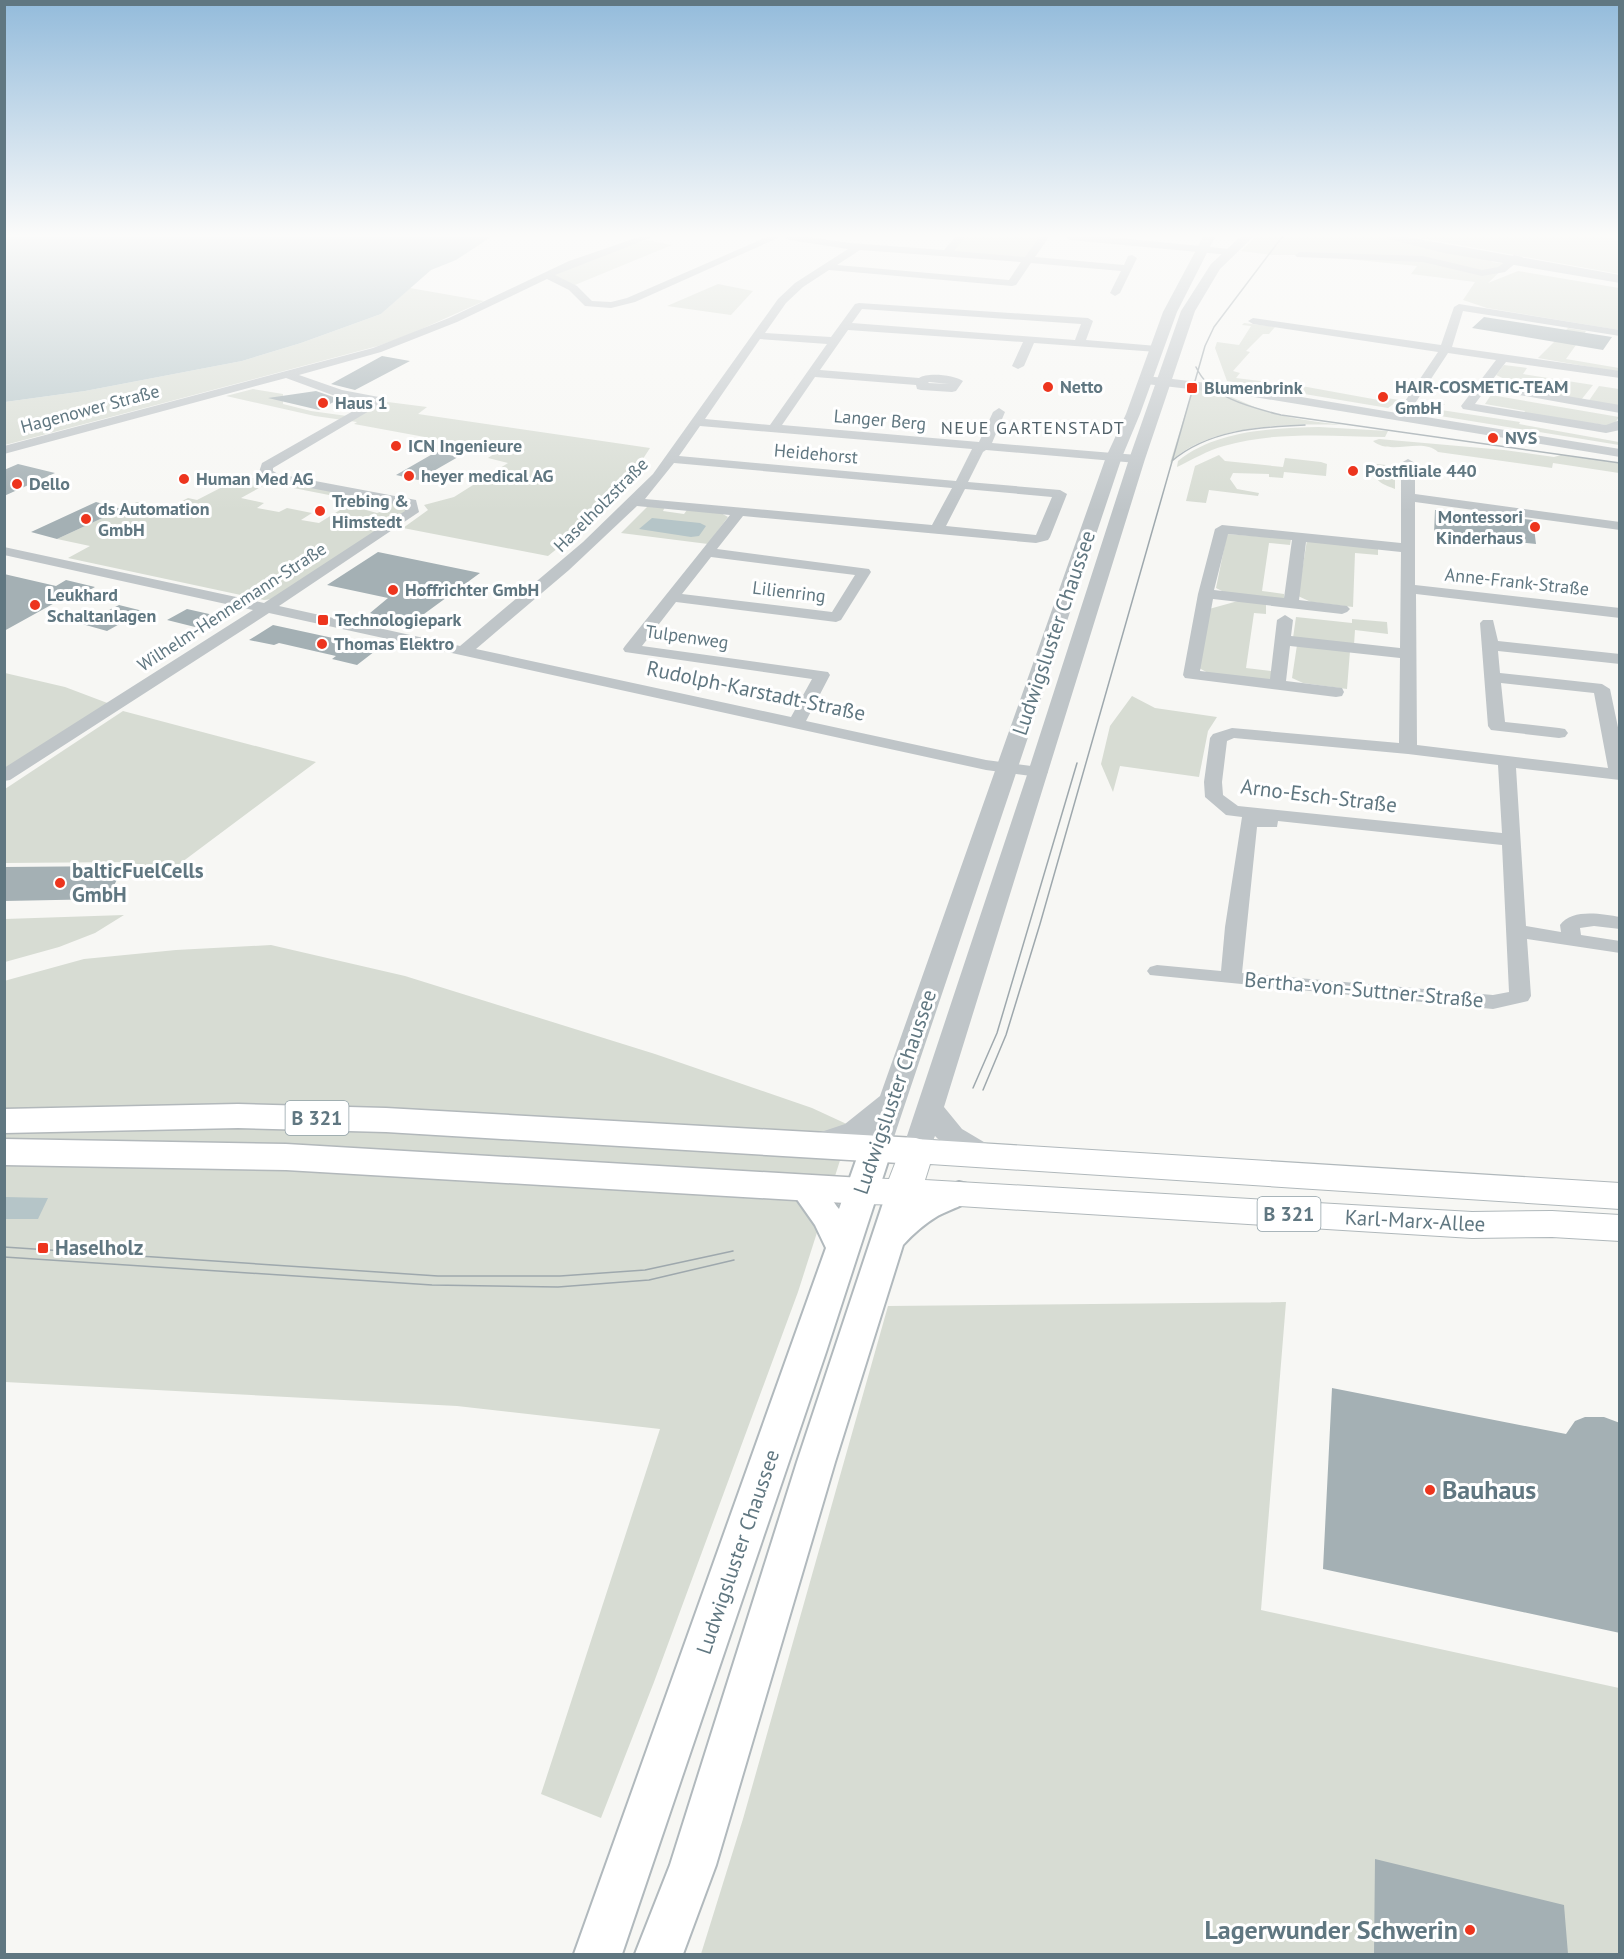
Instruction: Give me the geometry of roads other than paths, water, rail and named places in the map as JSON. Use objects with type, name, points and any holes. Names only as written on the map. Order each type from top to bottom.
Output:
[{"type":"highway","name":"B 321","points":[[4,1121],[238,1116],[386,1120],[916,1151]]},
{"type":"highway","name":"B 321","points":[[4,1152],[286,1157],[862,1191]]},
{"type":"main road","name":"Ludwigsluster Chaussee","points":[[598,1954],[876,1149]]},
{"type":"main road","name":"Ludwigsluster Chaussee","points":[[659,1954],[693,1865],[816,1462],[916,1151]]},
{"type":"main road","name":"B 321","points":[[916,1151],[984,1155]]},
{"type":"main road","name":"Karl-Marx-Allee","points":[[984,1155],[1620,1196]]},
{"type":"main road","points":[[805,1188],[830,1220],[843,1248]]},
{"type":"main road","name":"B 321","points":[[862,1191],[959,1193]]},
{"type":"main road","name":"Karl-Marx-Allee","points":[[959,1193],[1472,1225],[1552,1224],[1620,1228]]},
{"type":"main road","points":[[887,1241],[919,1210],[937,1200],[959,1193]]},
{"type":"street","name":"Hagenower Straße","points":[[4,450],[289,375],[411,338],[432,328]]},
{"type":"street","name":"Haselholzstraße","points":[[465,650],[574,559],[635,502],[658,477],[763,328]]},
{"type":"street","points":[[773,429],[843,328]]},
{"type":"street","points":[[879,328],[1156,349]]},
{"type":"street","points":[[1079,343],[1085,328]]},
{"type":"street","name":"Ludwigsluster Chaussee","points":[[916,1151],[1039,772],[1137,459],[1155,381],[1156,349],[1164,328]]},
{"type":"street","name":"Ludwigsluster Chaussee","points":[[876,1149],[1114,457],[1155,381],[1180,328]]},
{"type":"street","points":[[1306,328],[1620,375]]},
{"type":"street","points":[[1400,417],[1446,348],[1452,328]]},
{"type":"street","points":[[1592,328],[1620,333]]},
{"type":"street","points":[[758,336],[834,342]]},
{"type":"street","points":[[1018,366],[1030,339]]},
{"type":"street","points":[[1504,357],[1467,406],[1606,429],[1619,426]]},
{"type":"street","name":"Langer Berg","points":[[812,373],[923,382]]},
{"type":"street","name":"Wilhelm-Hennemann-Straße","points":[[4,776],[400,522],[412,512],[411,503],[274,477],[266,472],[267,466],[380,401],[339,393],[289,375]]},
{"type":"street","points":[[1155,381],[1242,391],[1620,453]]},
{"type":"street","points":[[1482,385],[1620,409]]},
{"type":"street","points":[[937,530],[978,450],[984,446],[999,412]]},
{"type":"street","name":"Langer Berg","points":[[695,422],[1137,459]]},
{"type":"street","name":"Heidehorst","points":[[669,459],[1060,494],[1043,537],[1036,539],[738,512]]},
{"type":"street","points":[[1408,463],[1408,749]]},
{"type":"street","points":[[1407,497],[1620,526]]},
{"type":"street","points":[[635,502],[738,512]]},
{"type":"street","name":"Tulpenweg","points":[[738,512],[631,649],[822,675],[796,723]]},
{"type":"street","points":[[1336,692],[1191,675],[1206,594],[1222,529],[1407,548]]},
{"type":"street","points":[[1292,603],[1300,537]]},
{"type":"street","name":"Rudolph-Karstadt-Straße","points":[[4,551],[796,723],[1008,768],[1039,772]]},
{"type":"street","name":"Lilienring","points":[[671,597],[836,617],[864,572],[707,552]]},
{"type":"street","name":"Anne-Frank-Straße","points":[[1409,589],[1620,613]]},
{"type":"street","points":[[1206,594],[1342,609]]},
{"type":"street","points":[[1277,685],[1285,620]]},
{"type":"street","points":[[1488,623],[1497,726],[1559,733]]},
{"type":"street","points":[[1283,640],[1408,654]]},
{"type":"street","points":[[1490,645],[1620,659]]},
{"type":"street","points":[[1492,677],[1602,689],[1612,702],[1619,775]]},
{"type":"street","name":"Arno-Esch-Straße","points":[[1512,840],[1233,812],[1214,797],[1212,782],[1219,738],[1232,733],[1408,749],[1619,775]]},
{"type":"street","points":[[1507,762],[1512,840]]},
{"type":"street","name":"Bertha-von-Suttner-Straße","points":[[1231,978],[1235,927],[1250,820],[1318,828]]},
{"type":"street","name":"Bertha-von-Suttner-Straße","points":[[1157,971],[1493,1002],[1520,996],[1512,840]]},
{"type":"street","points":[[1572,940],[1570,925],[1580,920],[1594,919],[1620,923]]},
{"type":"street","points":[[1517,931],[1620,947]]},
{"type":"street","points":[[815,1145],[855,1131],[892,1101]]},
{"type":"street","points":[[930,1107],[937,1122],[949,1135],[984,1155]]},
{"type":"tram line","points":[[1198,371],[1205,346],[1213,328]]},
{"type":"tram line","points":[[1196,367],[1198,371]]},
{"type":"tram line","points":[[1172,461],[1198,371]]},
{"type":"tram line","points":[[1198,371],[1211,386],[1232,400],[1281,415],[1620,463]]},
{"type":"tram line","points":[[1172,461],[1202,443],[1235,432],[1305,425]]},
{"type":"tram line","points":[[983,1090],[1006,1035],[1040,924],[1172,461]]},
{"type":"tram line","points":[[973,1088],[997,1033],[1077,763]]},
{"type":"tram line","points":[[4,1247],[438,1276],[560,1276],[645,1270],[733,1251]]},
{"type":"tram line","points":[[4,1257],[432,1285],[558,1287],[649,1280],[734,1260]]},
{"type":"place","name":"Netto","points":[[1048,387]]},
{"type":"place","name":"Blumenbrink","points":[[1192,388]]},
{"type":"place","name":"HAIR-COSMETIC-TEAM GmbH","points":[[1383,397]]},
{"type":"place","name":"Haus 1","points":[[323,403]]},
{"type":"place","name":"NVS","points":[[1493,438]]},
{"type":"place","name":"ICN Ingenieure","points":[[396,446]]},
{"type":"place","name":"Postfiliale 440","points":[[1353,471]]},
{"type":"place","name":"heyer medical AG","points":[[409,476]]},
{"type":"place","name":"Human Med AG","points":[[184,479]]},
{"type":"place","name":"Dello","points":[[17,484]]},
{"type":"place","name":"Trebing & Himstedt","points":[[320,511]]},
{"type":"place","name":"ds Automation GmbH","points":[[86,519]]},
{"type":"place","name":"Montessori Kinderhaus","points":[[1535,527]]},
{"type":"place","name":"Hoffrichter GmbH","points":[[393,590]]},
{"type":"place","name":"Leukhard Schaltanlagen","points":[[35,605]]},
{"type":"place","name":"Technologiepark","points":[[323,620]]},
{"type":"place","name":"Thomas Elektro","points":[[322,644]]},
{"type":"place","name":"balticFuelCells GmbH","points":[[60,883]]},
{"type":"place","name":"Haselholz","points":[[43,1248]]},
{"type":"place","name":"Bauhaus","points":[[1430,1490]]},
{"type":"place","name":"Lagerwunder Schwerin","points":[[1470,1930]]},
{"type":"district","name":"NEUE GARTENSTADT","points":[[1033,428]]}]
